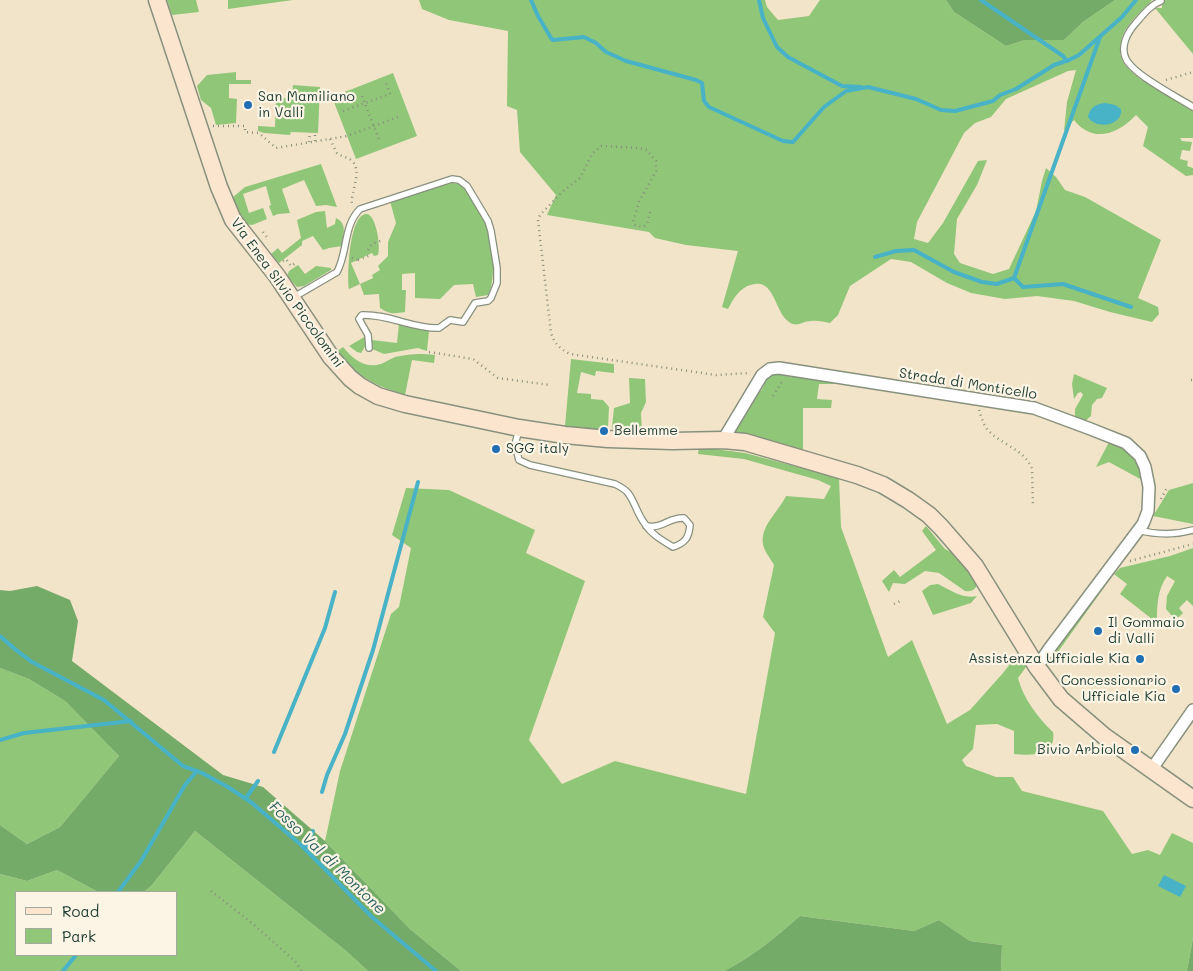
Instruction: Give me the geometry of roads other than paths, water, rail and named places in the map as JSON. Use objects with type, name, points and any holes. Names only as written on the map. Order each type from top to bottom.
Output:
[{"type":"main road","name":"Via Enea Silvio Piccolomini","points":[[158,0],[228,211],[292,298],[330,356],[346,375],[360,386],[378,396],[398,402],[519,428],[565,435],[608,439],[723,440],[745,442],[858,475],[889,488],[915,504],[941,527],[975,566],[1056,694],[1072,710],[1150,770],[1193,799]]},
{"type":"street","name":"Strada di Monticello","points":[[723,440],[762,375],[770,369],[779,368],[1034,408],[1088,428],[1134,449],[1145,467],[1148,487],[1148,511],[1138,530],[1049,649],[1038,667]]},
{"type":"street","points":[[1150,770],[1193,710]]},
{"type":"lane","points":[[1161,1],[1154,4],[1129,30],[1125,38],[1126,60],[1155,84],[1193,107]]},
{"type":"lane","points":[[292,298],[337,272],[345,249],[348,227],[353,216],[360,209],[452,179],[459,180],[467,186],[488,221],[491,231],[497,268],[497,283],[491,298],[488,301],[475,303],[463,322],[450,320],[439,328],[388,317],[362,315],[359,319],[368,335],[369,348]]},
{"type":"lane","points":[[519,428],[515,445],[519,460],[530,465],[615,484],[628,491],[635,510],[646,526],[673,547],[683,543],[689,534],[690,524],[684,518],[677,518],[656,528],[646,526]]},
{"type":"lane","points":[[1138,530],[1150,533],[1178,534],[1193,530]]},
{"type":"water","points":[[1105,103],[1115,105],[1121,109],[1120,115],[1114,122],[1102,125],[1097,124],[1088,117],[1089,114],[1096,105]]},
{"type":"water","points":[[1164,875],[1186,886],[1180,897],[1158,886]]},
{"type":"waterway","points":[[531,0],[538,16],[553,40],[584,37],[596,43],[606,52],[626,61],[696,80],[702,83],[704,101],[709,107],[783,141],[793,142],[824,107],[846,91],[868,87],[916,99],[941,110],[955,111],[993,101],[1000,95],[1016,89],[1054,65],[1079,55],[1122,17],[1136,0]]},
{"type":"waterway","points":[[759,0],[763,18],[777,47],[788,57],[842,86],[861,87]]},
{"type":"waterway","points":[[981,0],[1063,56],[1067,61]]},
{"type":"waterway","points":[[875,257],[896,251],[914,250],[954,272],[982,282],[997,284],[1014,278],[1100,37]]},
{"type":"waterway","points":[[1014,278],[1023,287],[1063,284],[1131,307]]},
{"type":"waterway","points":[[322,792],[327,775],[345,734],[373,650],[418,482]]},
{"type":"waterway","points":[[274,752],[325,628],[335,592]]},
{"type":"waterway","name":"Fosso Val di Montone","points":[[0,636],[32,662],[104,700],[183,766],[202,773],[252,803],[300,844],[372,917],[436,971]]},
{"type":"waterway","points":[[0,740],[24,733],[131,721]]},
{"type":"waterway","points":[[119,891],[141,861],[185,785],[197,771]]},
{"type":"waterway","points":[[246,798],[258,781]]},
{"type":"waterway","points":[[305,849],[313,831]]},
{"type":"waterway","points":[[63,971],[75,956]]},
{"type":"place","name":"San Mamiliano in Valli","points":[[248,105]]},
{"type":"place","name":"Bellemme","points":[[604,431]]},
{"type":"place","name":"SGG italy","points":[[496,449]]},
{"type":"place","name":"Il Gommaio di Valli","points":[[1098,631]]},
{"type":"place","name":"Assistenza Ufficiale Kia","points":[[1140,659]]},
{"type":"place","name":"Concessionario Ufficiale Kia","points":[[1176,689]]},
{"type":"place","name":"Bivio Arbiola","points":[[1135,750]]}]
